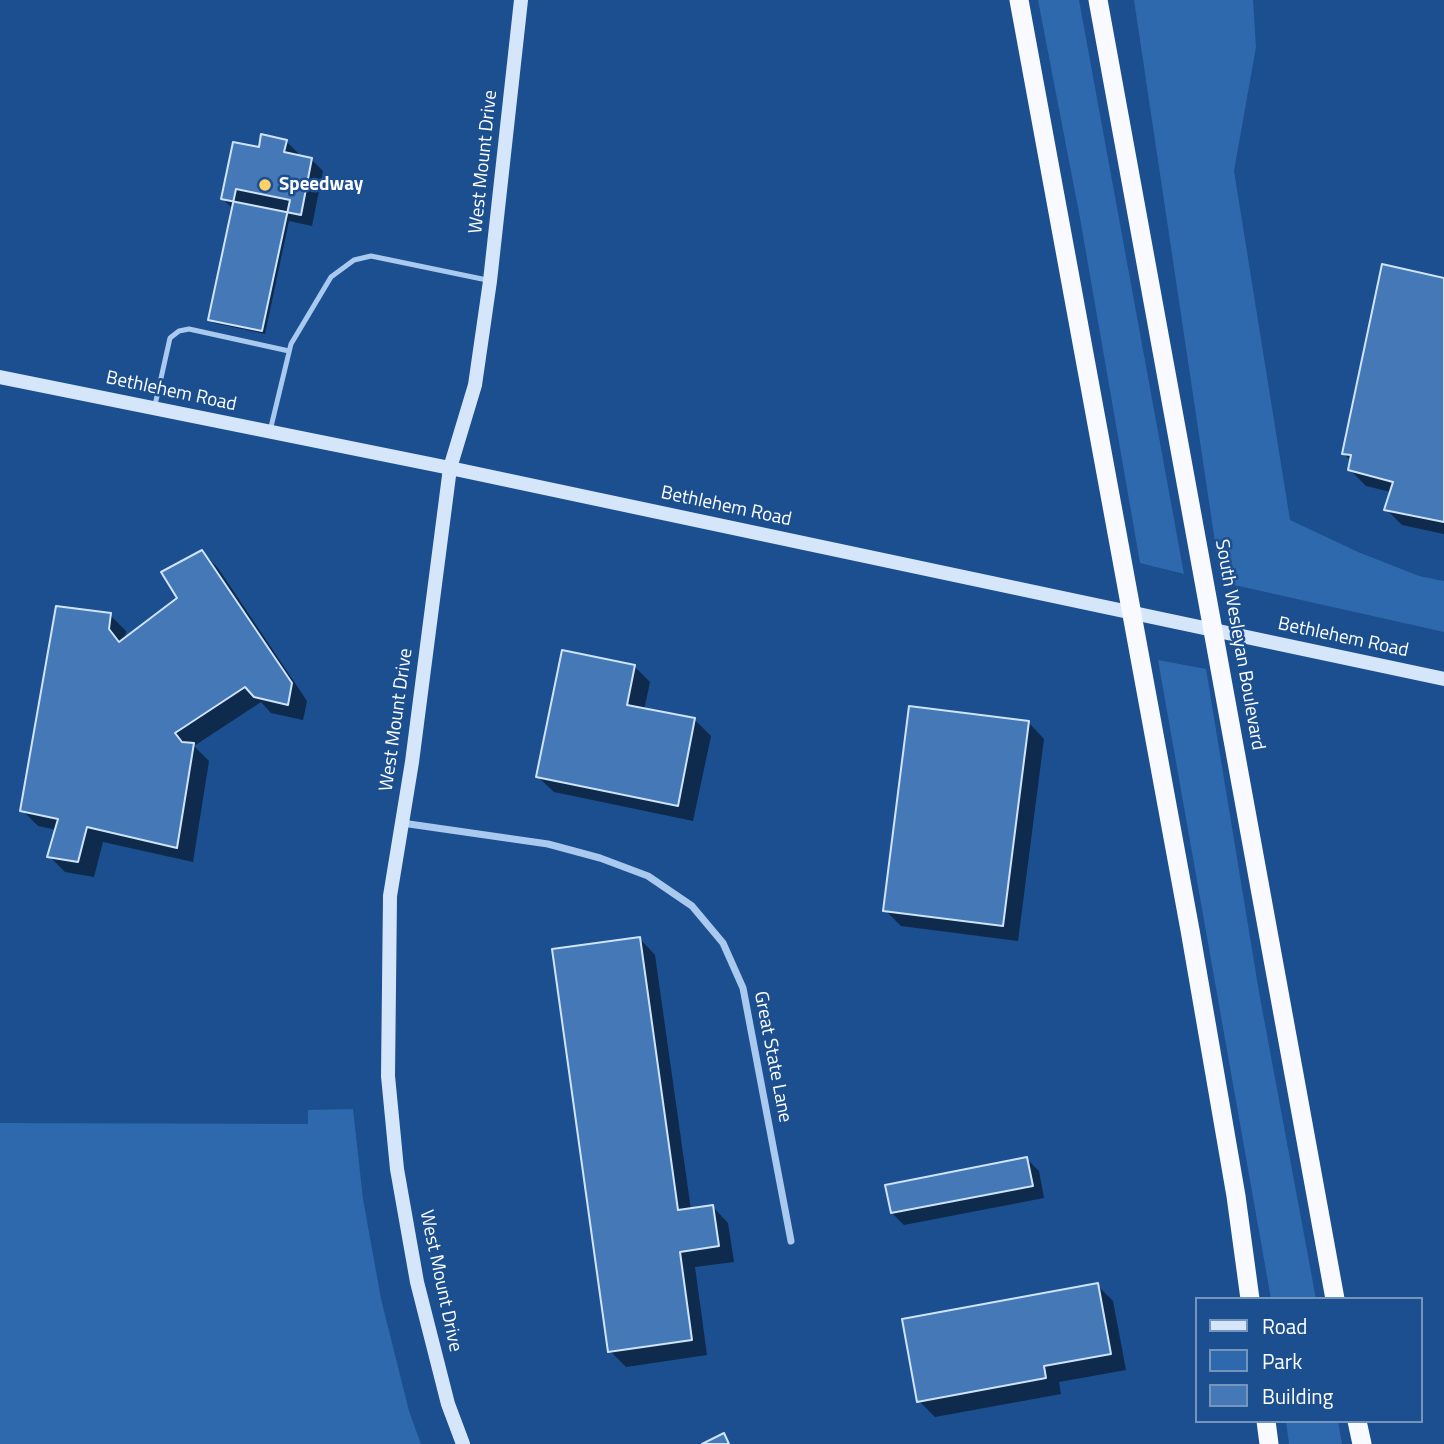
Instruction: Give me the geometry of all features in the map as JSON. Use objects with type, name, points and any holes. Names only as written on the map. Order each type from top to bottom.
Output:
[{"type":"highway","points":[[1019,0],[1192,943],[1236,1196],[1250,1297]]},
{"type":"highway","name":"South Wesleyan Boulevard","points":[[1098,0],[1335,1297]]},
{"type":"highway","points":[[1266,1423],[1269,1444]]},
{"type":"highway","points":[[1357,1423],[1362,1444]]},
{"type":"main road","name":"West Mount Drive","points":[[463,1444],[448,1404],[417,1282],[397,1169],[388,1076],[390,896],[450,468],[475,385],[490,281],[521,0]]},
{"type":"main road","name":"Bethlehem Road","points":[[0,377],[450,468],[1444,679]]},
{"type":"street","name":"Great State Lane","points":[[401,822],[548,844],[600,858],[648,876],[692,906],[723,943],[743,988],[791,1241]]},
{"type":"lane","points":[[270,431],[289,351],[331,277],[354,260],[371,256],[490,281]]},
{"type":"lane","points":[[155,408],[170,338],[179,331],[189,329],[289,351]]},
{"type":"green space","points":[[1038,0],[1079,0],[1184,574],[1140,563],[1080,218]]},
{"type":"green space","points":[[1134,0],[1253,0],[1256,47],[1234,171],[1290,520],[1358,552],[1419,576],[1444,581],[1444,632],[1221,582]]},
{"type":"green space","points":[[1158,660],[1206,669],[1259,992],[1316,1297],[1271,1297]]},
{"type":"green space","points":[[353,1109],[363,1199],[381,1299],[409,1411],[421,1444],[0,1444],[0,1123],[308,1124],[308,1110]]},
{"type":"green space","points":[[1286,1423],[1338,1423],[1342,1444],[1289,1444]]},
{"type":"building","points":[[261,134],[287,140],[284,152],[312,158],[301,215],[221,199],[233,142],[259,147]]},
{"type":"building","points":[[236,189],[290,200],[262,331],[208,320]]},
{"type":"building","points":[[1382,264],[1444,278],[1444,522],[1384,510],[1393,482],[1348,470],[1351,455],[1342,454]]},
{"type":"building","points":[[202,550],[292,683],[288,705],[254,697],[245,687],[175,733],[182,742],[194,743],[177,848],[87,827],[78,862],[47,857],[58,819],[20,811],[56,606],[111,613],[109,629],[119,642],[177,598],[161,572]]},
{"type":"building","points":[[562,650],[635,665],[627,705],[695,718],[678,806],[536,777]]},
{"type":"building","points":[[909,706],[1029,721],[1003,926],[883,911]]},
{"type":"building","points":[[640,937],[678,1210],[713,1205],[719,1246],[680,1252],[692,1340],[608,1352],[552,949]]},
{"type":"building","points":[[1027,1157],[1033,1186],[891,1213],[885,1185]]},
{"type":"building","points":[[1098,1283],[1111,1354],[1044,1366],[1046,1378],[917,1402],[902,1319]]},
{"type":"building","points":[[724,1433],[729,1444],[702,1444]]},
{"type":"place","name":"Speedway","points":[[265,185]]}]
